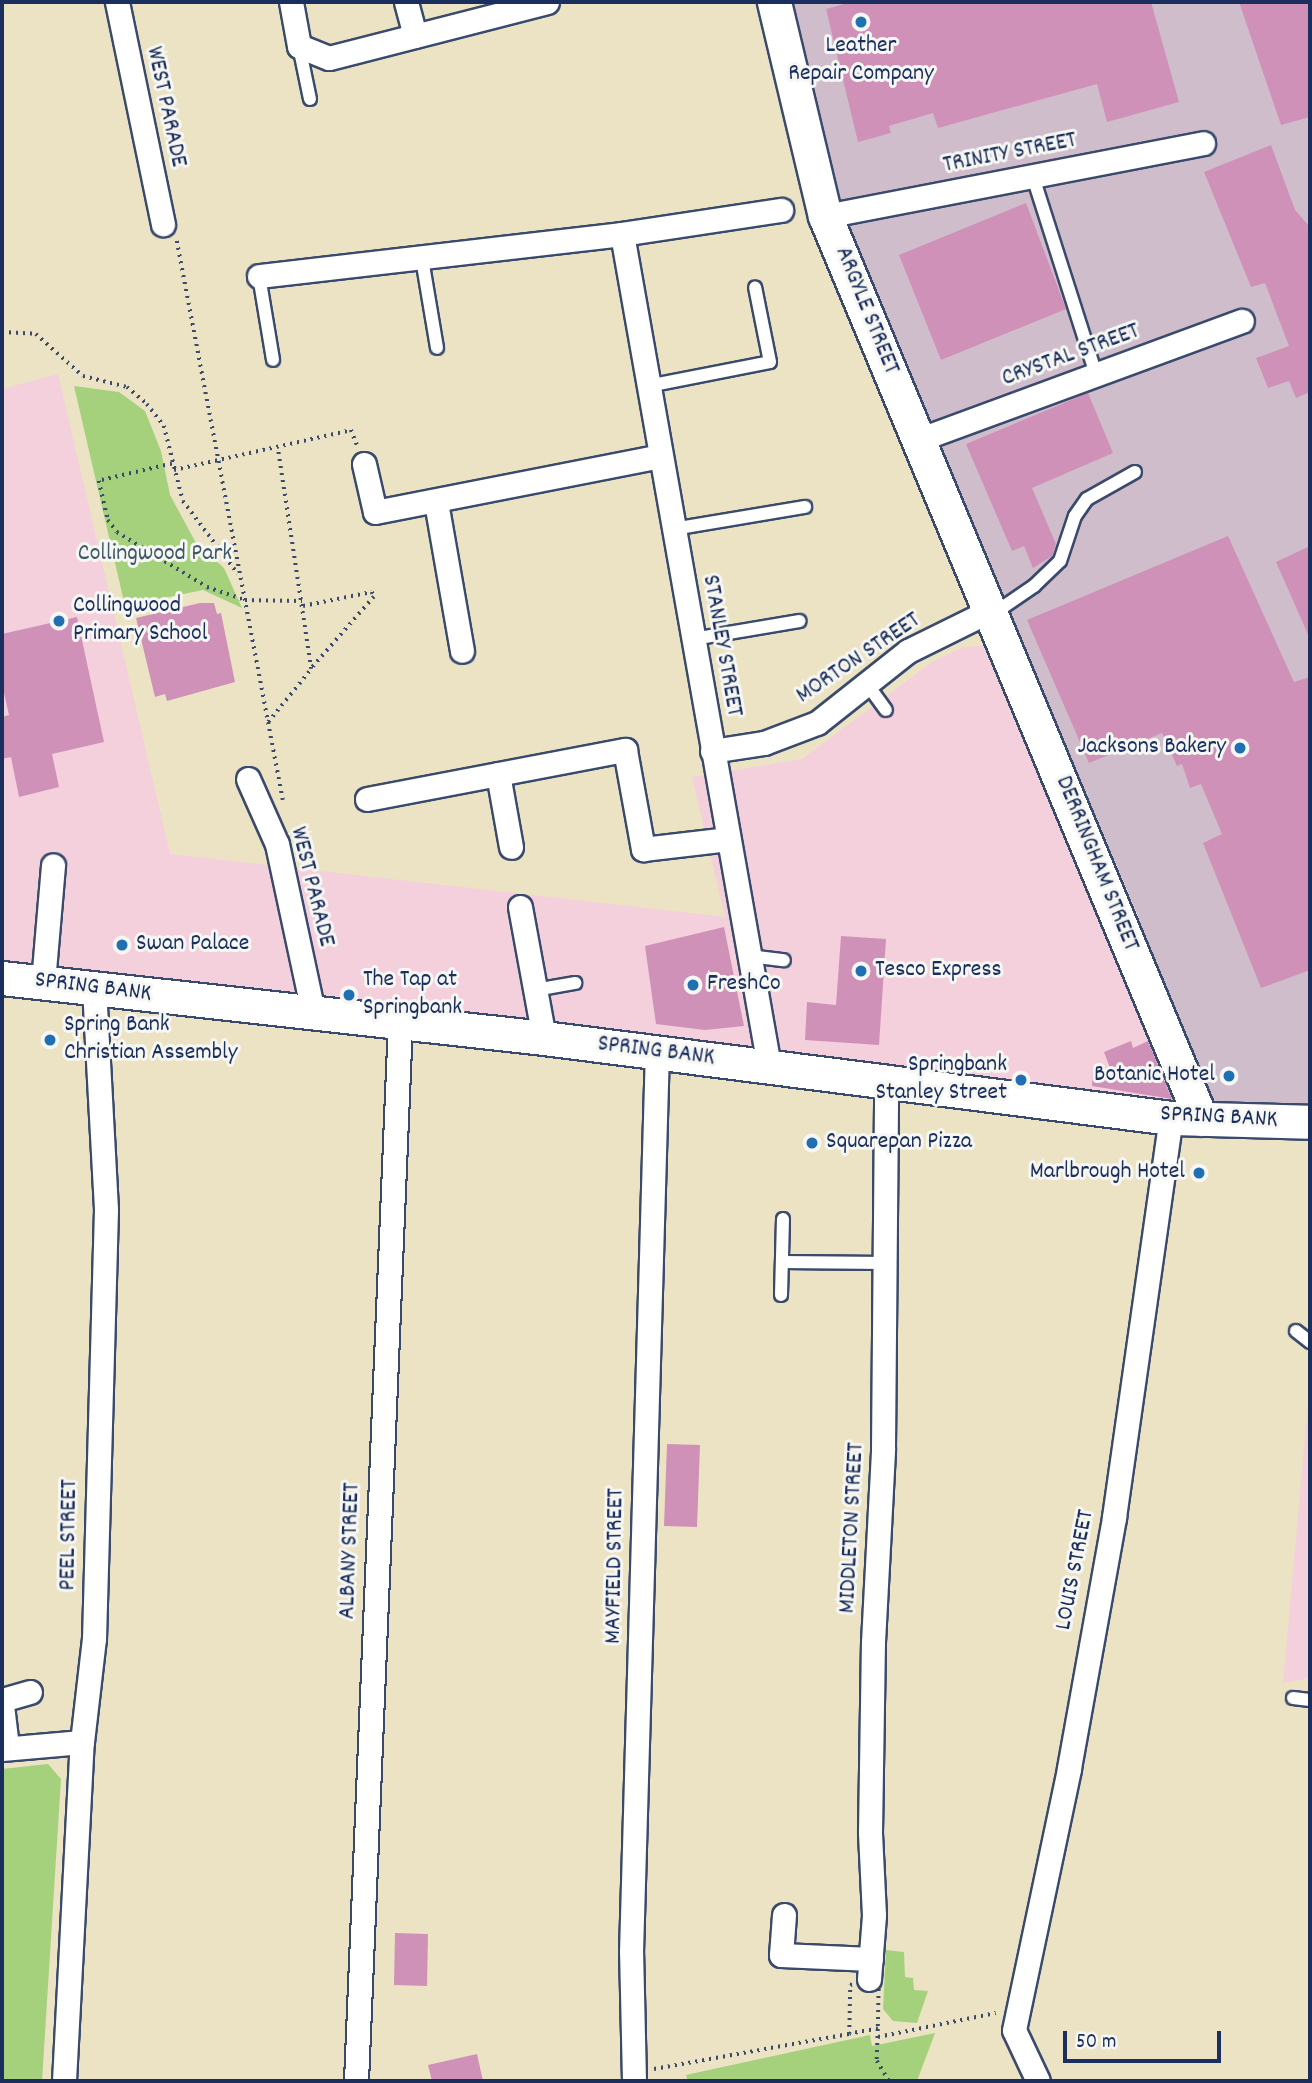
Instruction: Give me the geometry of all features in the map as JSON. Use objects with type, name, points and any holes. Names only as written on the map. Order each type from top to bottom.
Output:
[{"type":"street","name":"WEST PARADE","points":[[117,2],[163,223]]},
{"type":"street","points":[[291,2],[299,46],[329,58],[547,2]]},
{"type":"street","points":[[406,2],[415,36]]},
{"type":"street","name":"ARGYLE STREET","points":[[774,2],[825,216],[992,612]]},
{"type":"street","name":"TRINITY STREET","points":[[825,216],[1203,142]]},
{"type":"street","points":[[259,276],[622,234],[781,210]]},
{"type":"street","name":"STANLEY STREET","points":[[622,234],[769,1066]]},
{"type":"street","name":"CRYSTAL STREET","points":[[918,440],[1242,321]]},
{"type":"street","points":[[364,464],[375,512],[661,456]]},
{"type":"street","points":[[436,502],[462,651]]},
{"type":"street","name":"MORTON STREET","points":[[712,751],[764,743],[817,723],[908,651],[992,612]]},
{"type":"street","name":"DERRINGHAM STREET","points":[[992,612],[1186,1119]]},
{"type":"street","points":[[367,799],[625,750],[643,849],[728,839]]},
{"type":"street","points":[[498,774],[511,847]]},
{"type":"street","name":"WEST PARADE","points":[[248,779],[277,844],[313,1013]]},
{"type":"street","points":[[43,982],[53,865]]},
{"type":"street","points":[[520,907],[544,1038]]},
{"type":"street","name":"SPRING BANK","points":[[2,978],[544,1038],[886,1079],[1186,1119],[1310,1122]]},
{"type":"street","name":"PEEL STREET","points":[[64,2081],[82,1742],[94,1639],[106,1209],[93,988]]},
{"type":"street","name":"ALBANY STREET","points":[[356,2081],[400,1023]]},
{"type":"street","name":"MAYFIELD STREET","points":[[634,2076],[631,1952],[657,1052]]},
{"type":"street","name":"MIDDLETON STREET","points":[[870,1969],[873,1642],[883,1448],[886,1079]]},
{"type":"street","name":"LOUIS STREET","points":[[1016,2022],[1069,1768],[1186,1119]]},
{"type":"street","points":[[30,1692],[2,1703],[4,1748],[82,1742]]},
{"type":"street","points":[[784,1916],[781,1955],[870,1969]]},
{"type":"street","points":[[1016,2022],[1038,2081]]},
{"type":"lane","points":[[299,46],[310,99]]},
{"type":"lane","points":[[1034,177],[1096,374]]},
{"type":"lane","points":[[422,259],[437,348]]},
{"type":"lane","points":[[259,276],[273,360]]},
{"type":"lane","points":[[648,386],[770,362],[755,287]]},
{"type":"lane","points":[[992,612],[1034,586],[1060,561],[1075,516],[1087,499],[1135,472]]},
{"type":"lane","points":[[673,529],[805,507]]},
{"type":"lane","points":[[693,639],[799,621]]},
{"type":"lane","points":[[867,684],[886,710]]},
{"type":"lane","points":[[749,956],[784,960]]},
{"type":"lane","points":[[535,990],[575,983]]},
{"type":"lane","points":[[781,1295],[783,1219]]},
{"type":"lane","points":[[782,1262],[886,1263]]},
{"type":"lane","points":[[1296,1331],[1310,1342]]},
{"type":"lane","points":[[1293,1698],[1310,1700]]},
{"type":"path","points":[[163,223],[173,222],[283,803]]},
{"type":"path","points":[[2,332],[36,334],[83,376],[127,387],[147,404],[163,426],[183,500],[200,529],[240,576]]},
{"type":"path","points":[[174,470],[278,450],[351,430],[364,464]]},
{"type":"path","points":[[278,450],[311,669]]},
{"type":"path","points":[[172,464],[99,481],[108,520],[117,532],[194,581],[245,600],[302,603],[372,592],[374,597],[268,722]]},
{"type":"path","points":[[849,2034],[850,1985],[870,1969],[880,1982],[877,2061],[889,2081]]},
{"type":"path","points":[[878,2037],[1006,2011],[1016,2022]]},
{"type":"path","points":[[634,2076],[878,2029]]},
{"type":"shaded area","points":[[788,2],[1310,2],[1310,1117],[1204,1103],[1136,911],[845,227]]},
{"type":"shaded area","points":[[58,374],[170,854],[725,917],[692,777],[802,759],[932,662],[963,647],[982,646],[992,650],[1181,1103],[2,973],[2,389]]},
{"type":"shaded area","points":[[1310,1381],[1310,1678],[1283,1683],[1306,1427]]},
{"type":"green space","name":"Collingwood Park","points":[[74,386],[119,392],[145,411],[161,451],[170,495],[196,543],[224,568],[242,608],[203,590],[125,606]]},
{"type":"green space","points":[[48,1764],[61,1779],[42,2081],[2,2081],[2,1769]]},
{"type":"green space","points":[[886,1950],[904,1952],[905,1977],[913,1978],[914,1990],[928,1991],[917,2023],[893,2021],[883,2009]]},
{"type":"green space","points":[[935,2033],[917,2081],[688,2081],[686,2075],[870,2035],[872,2046]]},
{"type":"building","points":[[851,2],[1151,2],[1179,102],[1107,122],[1097,84],[938,128],[933,113],[889,126],[891,133],[858,142],[826,9]]},
{"type":"building","points":[[1239,2],[1310,2],[1310,117],[1281,125]]},
{"type":"building","points":[[1271,145],[1295,210],[1310,227],[1310,392],[1296,398],[1289,381],[1268,388],[1256,358],[1289,346],[1265,283],[1251,287],[1204,172]]},
{"type":"building","points":[[1026,203],[1066,309],[941,360],[899,255]]},
{"type":"building","points":[[1088,393],[1113,453],[1032,488],[1056,544],[1052,556],[1033,568],[1024,546],[1012,551],[966,444]]},
{"type":"building","name":"Jacksons Bakery","points":[[1228,536],[1294,682],[1310,677],[1310,970],[1261,988],[1203,843],[1222,834],[1201,784],[1190,788],[1182,764],[1177,766],[1162,733],[1089,763],[1027,620]]},
{"type":"building","points":[[1310,546],[1310,639],[1276,562]]},
{"type":"building","points":[[200,603],[214,603],[217,614],[221,613],[235,682],[167,701],[165,694],[155,697],[136,618]]},
{"type":"building","name":"Collingwood Primary School","points":[[77,617],[104,742],[52,754],[59,787],[19,797],[11,757],[2,759],[2,717],[9,715],[2,684],[2,634]]},
{"type":"building","name":"FreshCo","points":[[724,927],[744,1026],[705,1030],[656,1024],[645,946]]},
{"type":"building","name":"Tesco Express","points":[[841,936],[886,939],[879,1045],[805,1040],[807,1002],[836,1005]]},
{"type":"building","points":[[1131,1041],[1133,1048],[1148,1041],[1172,1099],[1092,1086],[1093,1066],[1110,1068],[1104,1052]]},
{"type":"building","points":[[667,1444],[700,1445],[697,1527],[664,1526]]},
{"type":"building","points":[[395,1933],[428,1934],[427,1986],[394,1985]]},
{"type":"building","points":[[477,2054],[483,2081],[432,2081],[428,2065]]},
{"type":"place","name":"Leather Repair Company","points":[[861,22]]},
{"type":"place","name":"Collingwood Primary School","points":[[59,621]]},
{"type":"place","name":"Jacksons Bakery","points":[[1240,748]]},
{"type":"place","name":"Swan Palace","points":[[122,945]]},
{"type":"place","name":"Tesco Express","points":[[861,971]]},
{"type":"place","name":"FreshCo","points":[[693,985]]},
{"type":"place","name":"The Tap at Springbank","points":[[349,995]]},
{"type":"place","name":"Spring Bank Christian Assembly","points":[[50,1040]]},
{"type":"place","name":"Botanic Hotel","points":[[1229,1076]]},
{"type":"place","name":"Springbank Stanley Street","points":[[1021,1080]]},
{"type":"place","name":"Squarepan Pizza","points":[[812,1143]]},
{"type":"place","name":"Marlbrough Hotel","points":[[1199,1173]]}]
